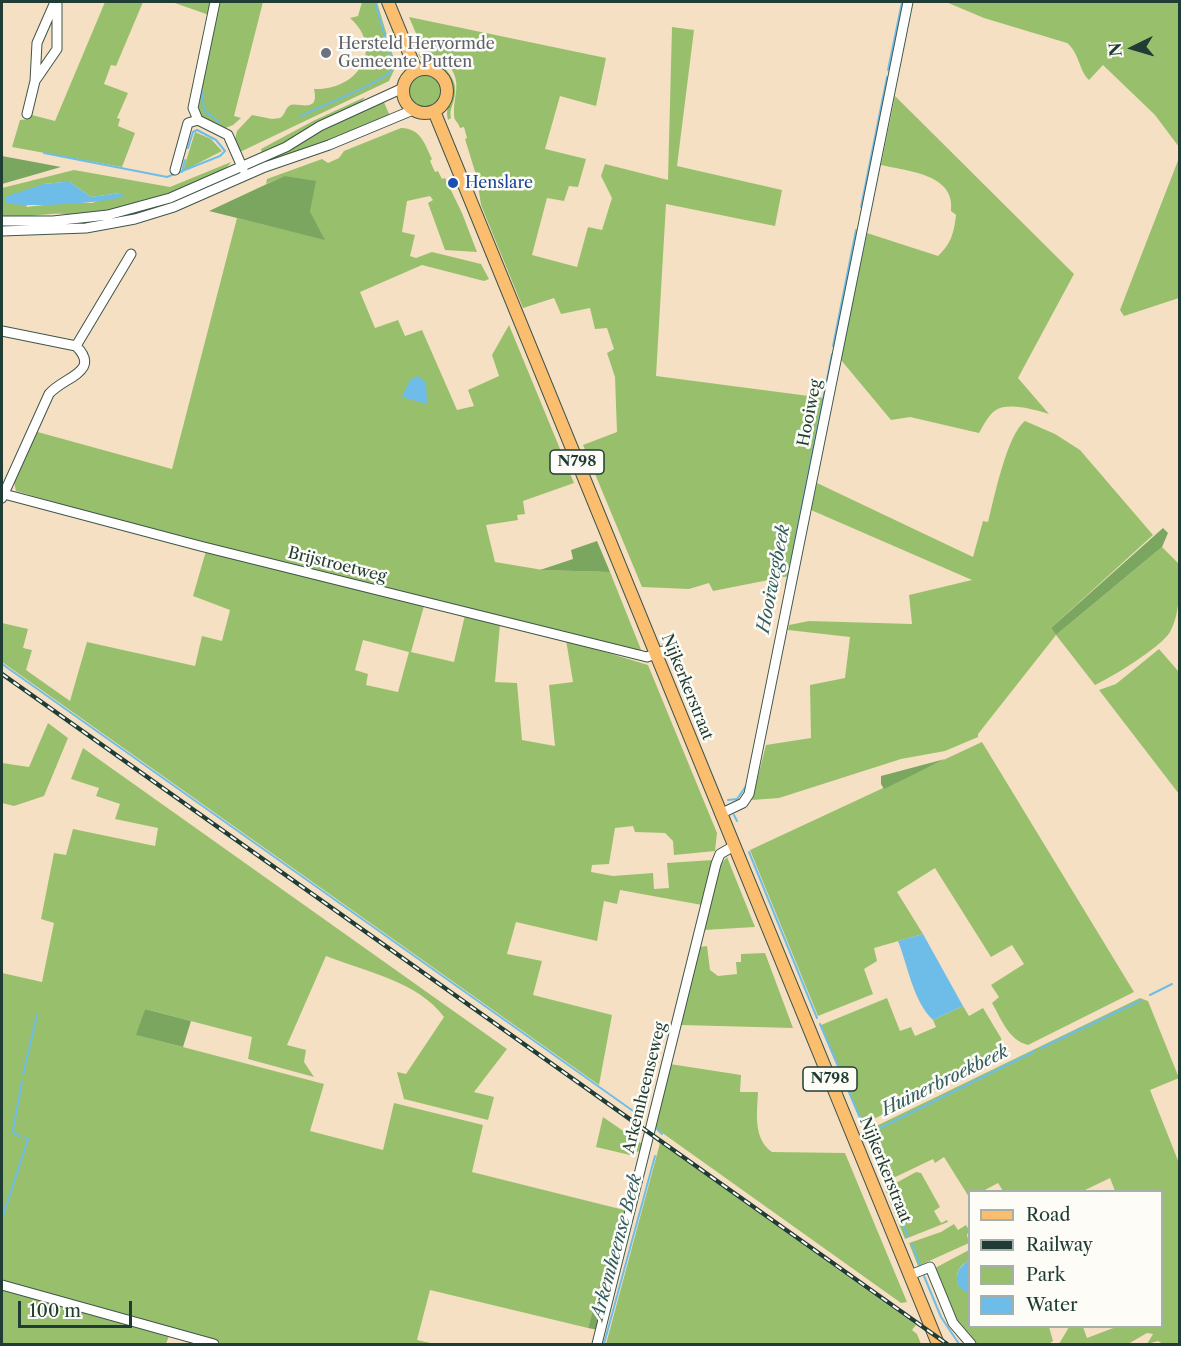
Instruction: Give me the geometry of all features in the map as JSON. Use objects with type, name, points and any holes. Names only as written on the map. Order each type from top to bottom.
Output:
[{"type":"main road","points":[[388,2],[416,70]]},
{"type":"main road","points":[[416,70],[435,71],[447,87],[442,105],[434,111],[420,113],[413,110],[403,97],[405,81],[416,70]]},
{"type":"main road","name":"Nijkerkerstraat","points":[[434,111],[659,653],[720,814],[938,1344]]},
{"type":"street","points":[[27,114],[35,81],[37,43],[56,2]]},
{"type":"street","points":[[35,81],[57,49],[56,2]]},
{"type":"street","points":[[215,2],[193,108],[198,120],[228,135],[246,176]]},
{"type":"street","name":"Hooiweg","points":[[720,814],[743,803],[751,789],[908,2]]},
{"type":"street","points":[[2,221],[53,221],[131,211],[170,198],[286,147],[320,126],[403,88]]},
{"type":"street","points":[[2,231],[117,224],[174,207],[413,110]]},
{"type":"street","points":[[175,170],[188,123],[198,120]]},
{"type":"street","points":[[76,346],[131,254]]},
{"type":"street","points":[[2,331],[76,346],[84,356],[83,369],[62,382],[49,394],[3,497]]},
{"type":"street","name":"Brijstroetweg","points":[[3,497],[647,657],[659,653]]},
{"type":"street","name":"Arkemheenseweg","points":[[597,1344],[716,864],[720,854],[734,846]]},
{"type":"street","points":[[910,1275],[930,1267],[950,1316],[971,1344]]},
{"type":"street","points":[[2,1285],[214,1344]]},
{"type":"green space","points":[[105,2],[143,2],[116,66],[111,65],[104,84],[128,93],[117,118],[120,119],[118,126],[135,133],[122,167],[12,147],[20,120],[30,119],[32,115],[55,121]]},
{"type":"green space","points":[[172,2],[212,2],[209,15]]},
{"type":"green space","points":[[218,2],[263,2],[234,116],[241,118],[233,125],[223,129],[200,116],[197,107]]},
{"type":"green space","points":[[362,2],[377,2],[396,66],[389,81],[240,152],[234,143],[237,131],[252,115],[272,119],[280,118],[289,106],[311,105],[315,97],[314,89],[329,88],[353,76],[366,55],[361,30],[350,18],[358,16]]},
{"type":"green space","points":[[946,2],[1179,2],[1179,147],[1155,115],[1103,65],[1089,80],[1067,43],[984,18]]},
{"type":"green space","points":[[409,17],[606,58],[596,106],[560,96],[545,149],[586,159],[578,187],[569,186],[564,201],[547,198],[532,255],[577,267],[588,227],[602,230],[612,198],[601,176],[605,164],[668,180],[672,27],[694,30],[677,166],[782,190],[775,226],[666,204],[656,376],[824,398],[789,576],[713,591],[709,583],[689,589],[642,587],[583,445],[617,432],[615,377],[607,353],[614,349],[607,328],[595,329],[590,308],[561,314],[554,298],[523,308],[481,205],[477,178],[465,139],[467,138],[464,127],[460,128],[454,117],[455,77],[446,63],[424,52]]},
{"type":"green space","points":[[418,54],[438,63],[453,80],[455,94],[451,118],[448,120],[450,83],[444,73],[421,59]]},
{"type":"green space","points":[[425,74],[437,79],[442,91],[437,103],[425,108],[413,103],[408,91],[413,79]]},
{"type":"green space","points":[[895,96],[1074,274],[1018,378],[1049,414],[1022,408],[1001,408],[991,414],[979,433],[910,417],[891,420],[841,360],[867,233],[938,256],[949,242],[954,227],[956,215],[951,211],[946,189],[938,182],[916,172],[881,165]]},
{"type":"green space","points":[[365,97],[361,103],[262,155],[261,149]]},
{"type":"green space","points":[[383,100],[390,116],[266,164],[264,159]]},
{"type":"green space","points":[[401,128],[418,134],[424,143],[432,159],[430,161],[435,172],[438,171],[442,179],[445,178],[477,252],[445,250],[428,203],[433,200],[430,196],[407,201],[402,232],[415,235],[410,256],[416,258],[432,252],[481,264],[489,279],[484,281],[422,265],[360,292],[375,328],[398,320],[405,336],[422,330],[457,410],[474,406],[468,390],[499,376],[492,355],[509,325],[574,483],[523,501],[525,514],[517,515],[518,520],[486,525],[495,562],[543,570],[610,572],[642,652],[120,521],[16,491],[14,482],[34,431],[172,469],[237,218],[324,239],[310,211],[284,176],[266,184],[267,179],[322,159],[328,163],[339,158],[344,151]]},
{"type":"green space","points":[[195,132],[211,139],[222,151],[183,171]]},
{"type":"green space","points":[[2,156],[61,167],[2,184]]},
{"type":"green space","points":[[1179,158],[1179,298],[1124,316],[1120,310]]},
{"type":"green space","points":[[231,162],[224,170],[191,186],[111,212],[93,215],[52,214],[2,219],[2,188],[74,170],[170,187]],"holes":[[[70,182],[91,197],[120,193],[92,203],[70,202],[26,207],[44,184]]]},
{"type":"green space","points":[[284,176],[316,181],[310,211],[325,240],[209,211]]},
{"type":"green space","points":[[1025,421],[1055,434],[1080,450],[1153,535],[1051,628],[1056,635],[978,734],[978,737],[945,751],[901,759],[779,798],[752,800],[766,745],[811,738],[810,685],[845,678],[850,637],[788,630],[789,625],[809,621],[912,624],[909,595],[972,580],[811,510],[817,483],[973,557],[983,521],[988,522],[1012,439]]},
{"type":"green space","points":[[1163,528],[1168,533],[1162,547],[1056,635],[1051,628]]},
{"type":"green space","points":[[597,541],[610,572],[540,570],[573,559],[571,550]]},
{"type":"green space","points":[[1162,547],[1179,564],[1178,608],[1170,632],[1146,654],[1112,676],[1095,685],[1056,635]]},
{"type":"green space","points":[[206,551],[424,606],[411,652],[454,662],[465,615],[500,624],[495,682],[517,683],[522,740],[555,746],[549,685],[573,682],[566,640],[648,665],[717,833],[715,851],[674,855],[673,841],[665,833],[635,832],[633,826],[615,828],[609,864],[592,865],[591,872],[613,876],[653,873],[654,889],[669,888],[667,863],[713,860],[702,905],[620,890],[617,904],[604,901],[597,941],[516,922],[507,954],[542,961],[533,995],[612,1015],[599,1085],[2,662],[2,623],[28,629],[23,648],[32,650],[26,670],[70,701],[87,642],[195,666],[202,636],[222,641],[230,610],[193,596]],"holes":[[[363,640],[409,652],[398,692],[366,685],[368,674],[355,670]]]},
{"type":"green space","points":[[1159,649],[1179,672],[1179,794],[1099,690],[1116,684]]},
{"type":"green space","points":[[48,723],[68,738],[44,796],[14,806],[2,803],[2,763],[29,767]]},
{"type":"green space","points":[[982,742],[1134,992],[1028,1045],[1021,1042],[1006,1028],[992,1003],[999,997],[991,985],[1024,964],[1012,945],[991,957],[935,868],[897,892],[923,934],[874,948],[877,961],[864,969],[873,994],[818,1016],[750,850]]},
{"type":"green space","points":[[83,748],[507,1049],[474,1092],[494,1097],[488,1120],[404,1099],[397,1072],[406,1074],[444,1017],[433,1005],[406,986],[326,956],[287,1045],[306,1050],[304,1062],[314,1077],[248,1059],[252,1037],[145,1009],[137,1035],[324,1084],[310,1131],[383,1150],[394,1103],[483,1125],[472,1172],[628,1211],[610,1284],[601,1282],[588,1328],[430,1290],[417,1340],[435,1344],[225,1344],[2,1283],[2,973],[42,982],[54,923],[41,919],[54,853],[66,855],[73,829],[155,846],[158,828],[115,819],[120,804],[96,796],[99,788],[71,779]]},
{"type":"green space","points":[[945,759],[884,789],[881,784],[881,776]]},
{"type":"green space","points":[[727,857],[755,927],[704,930],[721,864]]},
{"type":"green space","points":[[707,946],[710,970],[718,976],[737,974],[736,962],[741,962],[741,954],[765,953],[793,1028],[681,1025],[700,947]]},
{"type":"green space","points":[[887,998],[900,1031],[911,1027],[915,1036],[936,1027],[933,1020],[963,1006],[969,1016],[983,1008],[1001,1038],[1004,1051],[999,1059],[863,1124],[821,1025]]},
{"type":"green space","points":[[1140,998],[1148,1001],[1179,1078],[1150,1090],[1179,1163],[1179,1344],[1163,1344],[1158,1341],[1147,1344],[1153,1334],[1147,1333],[1128,1344],[1059,1344],[1068,1328],[1083,1328],[1087,1338],[1113,1328],[1163,1328],[1163,1190],[1115,1190],[1110,1178],[1085,1190],[1002,1190],[998,1183],[985,1190],[968,1190],[968,1195],[944,1157],[935,1163],[933,1159],[887,1181],[866,1131]]},
{"type":"green space","points":[[145,1009],[191,1021],[183,1047],[136,1035]]},
{"type":"green space","points":[[670,1064],[741,1075],[740,1092],[758,1092],[757,1125],[762,1140],[772,1152],[845,1153],[907,1302],[901,1303],[654,1127]]},
{"type":"green space","points":[[603,1117],[642,1144],[639,1151],[630,1155],[596,1147]]},
{"type":"green space","points":[[660,1143],[916,1325],[912,1330],[917,1334],[921,1344],[606,1344]]},
{"type":"green space","points":[[916,1172],[921,1173],[940,1207],[934,1211],[941,1223],[947,1220],[948,1222],[905,1239],[885,1189]]},
{"type":"green space","points":[[954,1224],[958,1230],[966,1225],[968,1243],[918,1266],[909,1243],[941,1232]]},
{"type":"green space","points":[[968,1251],[968,1262],[960,1267],[957,1276],[958,1284],[968,1293],[968,1328],[1049,1328],[1053,1341],[1049,1344],[975,1344],[957,1326],[935,1268]]},
{"type":"green space","points":[[601,1281],[610,1284],[598,1330],[588,1328]]},
{"type":"green space","points":[[2,1290],[169,1336],[166,1344],[2,1344]]},
{"type":"water","points":[[70,182],[91,197],[120,193],[124,196],[101,201],[64,204],[27,205],[5,202],[7,196],[44,184]]},
{"type":"water","points":[[417,376],[426,382],[427,404],[402,397],[410,380]]},
{"type":"water","points":[[923,934],[963,1006],[933,1020],[920,1003],[898,941]]},
{"type":"water","points":[[968,1262],[968,1293],[959,1287],[957,1279],[965,1263]]},
{"type":"waterway","points":[[301,116],[363,88],[390,72],[391,58],[375,2]]},
{"type":"waterway","name":"Hooiwegbeek","points":[[888,70],[902,2]]},
{"type":"waterway","name":"Hooiwegbeek","points":[[861,207],[887,77]]},
{"type":"waterway","points":[[202,92],[204,110],[219,122]]},
{"type":"waterway","points":[[44,153],[167,177],[220,156],[225,151],[216,140],[197,130],[193,132],[188,148]]},
{"type":"waterway","points":[[182,172],[185,160]]},
{"type":"waterway","name":"Hooiwegbeek","points":[[833,346],[856,230]]},
{"type":"waterway","name":"Hooiwegbeek","points":[[786,586],[832,354]]},
{"type":"waterway","points":[[2,664],[643,1118]]},
{"type":"waterway","name":"Hooiwegbeek","points":[[728,800],[737,799],[746,786]]},
{"type":"waterway","name":"Hooiwegbeek","points":[[734,815],[737,821]]},
{"type":"waterway","name":"Hooiwegbeek","points":[[749,852],[817,1018]]},
{"type":"waterway","name":"Huinerbroekbeek","points":[[1150,995],[1172,984]]},
{"type":"waterway","name":"Huinerbroekbeek","points":[[1041,1048],[1140,1001]]},
{"type":"waterway","points":[[23,1075],[37,1015]]},
{"type":"waterway","name":"Hooiwegbeek","points":[[820,1024],[863,1125]]},
{"type":"waterway","name":"Huinerbroekbeek","points":[[866,1135],[1035,1051]]},
{"type":"waterway","points":[[20,1136],[14,1134],[13,1130],[22,1081]]},
{"type":"waterway","name":"Arkemheense Beek","points":[[657,1129],[662,1134]]},
{"type":"waterway","points":[[867,1135],[885,1180]]},
{"type":"waterway","points":[[2,1219],[28,1139],[25,1137]]},
{"type":"waterway","name":"Arkemheense Beek","points":[[604,1344],[655,1156]]},
{"type":"waterway","points":[[888,1189],[908,1236]]},
{"type":"waterway","points":[[912,1245],[920,1265]]},
{"type":"waterway","points":[[924,1276],[941,1317],[959,1344]]},
{"type":"railway","points":[[2,674],[947,1344]]},
{"type":"place","name":"Hersteld Hervormde Gemeente Putten","points":[[326,53]]},
{"type":"place","name":"Henslare","points":[[453,183]]}]
